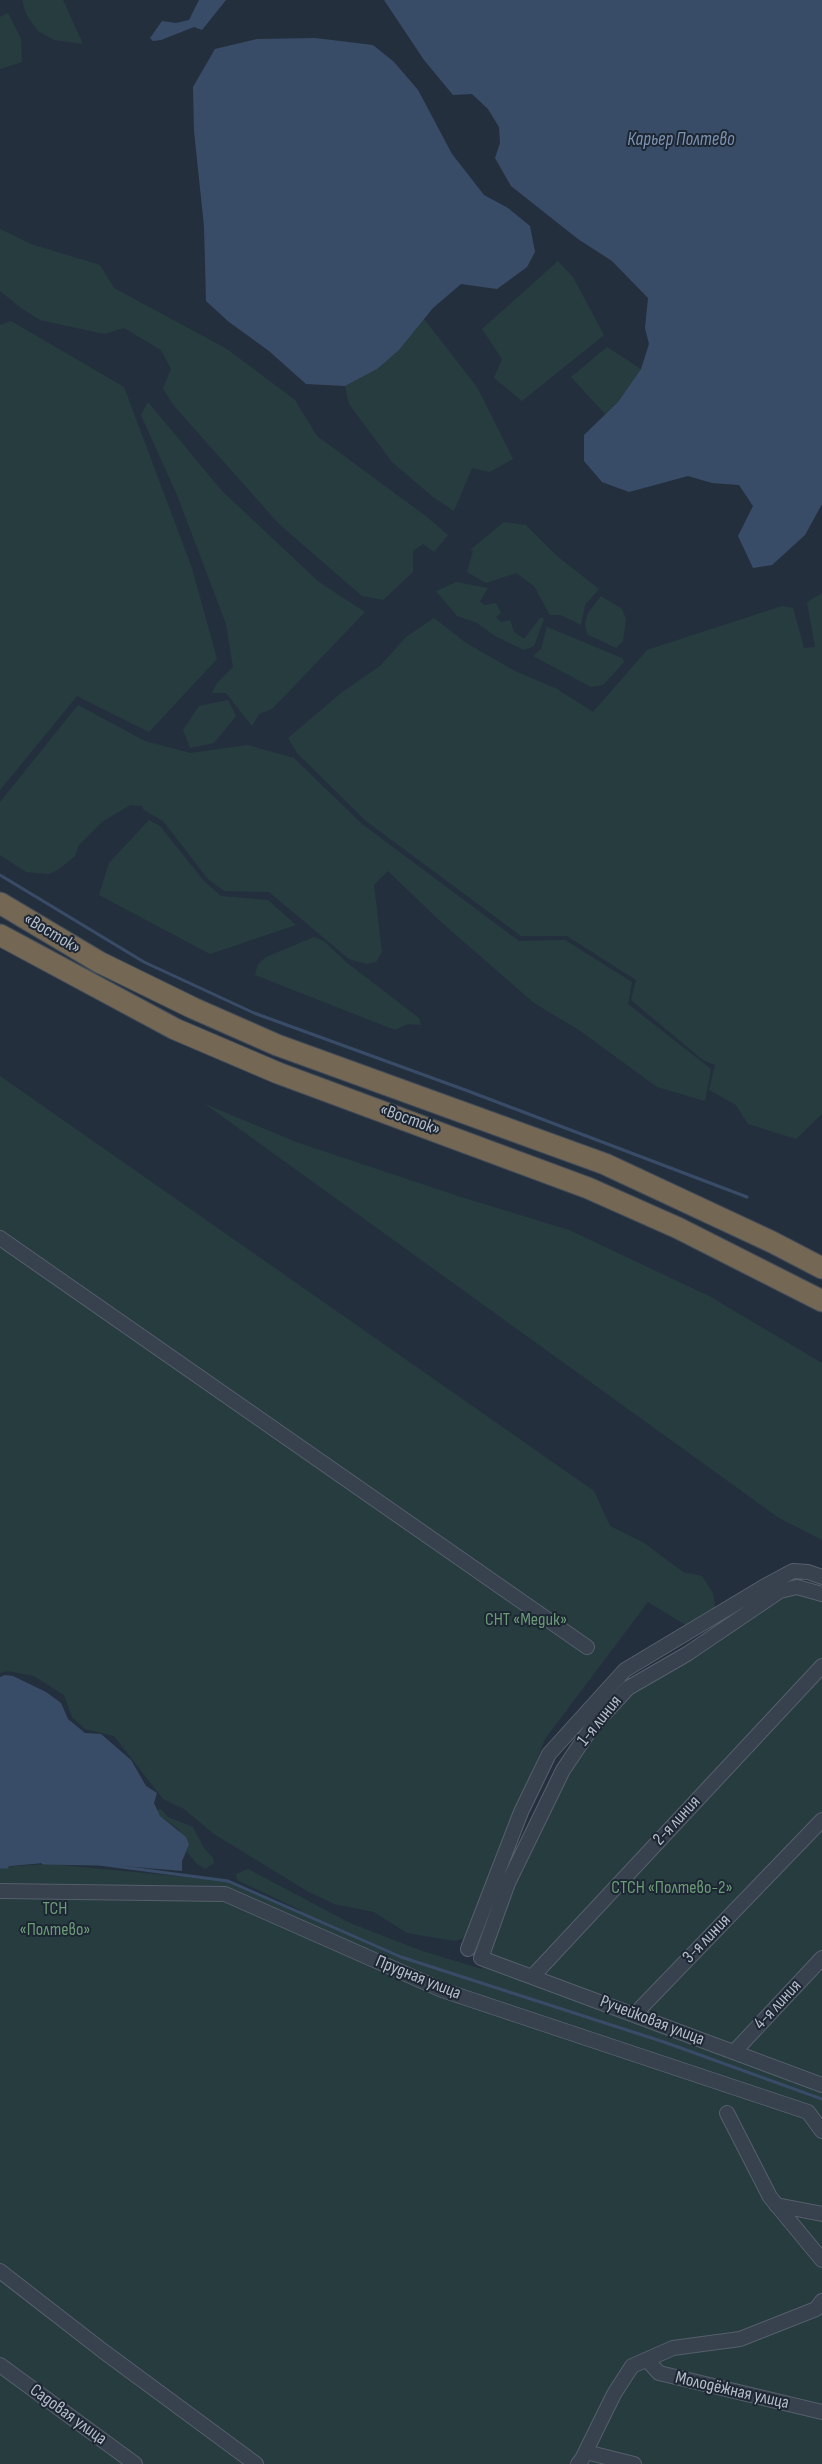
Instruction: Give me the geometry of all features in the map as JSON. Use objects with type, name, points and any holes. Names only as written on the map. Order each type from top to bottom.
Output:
[{"type":"highway","name":"«Восток»","points":[[0,903],[99,962],[193,1008],[277,1045],[605,1164],[772,1242],[822,1268]]},
{"type":"highway","name":"«Восток»","points":[[0,936],[176,1029],[278,1073],[588,1188],[678,1228],[822,1302]]},
{"type":"street","points":[[0,1238],[587,1647]]},
{"type":"street","points":[[468,1949],[521,1812],[549,1754],[624,1670],[793,1571],[808,1572],[822,1577]]},
{"type":"street","name":"1-я линия","points":[[481,1958],[508,1883],[563,1770],[592,1727],[628,1688],[687,1654],[780,1591],[797,1587],[822,1594]]},
{"type":"street","name":"2-я линия","points":[[532,1976],[822,1666]]},
{"type":"street","name":"3-я линия","points":[[634,2015],[822,1820]]},
{"type":"street","name":"Прудная улица","points":[[0,1891],[225,1894],[442,1990],[808,2112],[822,2131]]},
{"type":"street","name":"Ручейковая улица","points":[[481,1958],[822,2085]]},
{"type":"street","name":"4-я линия","points":[[734,2052],[822,1958]]},
{"type":"street","points":[[727,2113],[770,2196],[822,2260]]},
{"type":"street","points":[[776,2205],[822,2214]]},
{"type":"street","points":[[0,2271],[103,2351],[256,2464]]},
{"type":"street","points":[[634,2464],[582,2458],[614,2394],[632,2366],[673,2348],[740,2339],[819,2308]]},
{"type":"street","name":"Молодёжная улица","points":[[647,2360],[660,2374],[822,2412]]},
{"type":"street","name":"Садовая улица","points":[[0,2366],[135,2464]]},
{"type":"green space","points":[[22,0],[63,0],[83,44],[54,40],[38,31],[26,14]]},
{"type":"green space","points":[[8,13],[21,39],[22,62],[0,69],[0,17]]},
{"type":"green space","points":[[0,229],[31,244],[100,265],[114,288],[227,349],[295,400],[317,436],[427,517],[448,535],[434,552],[423,544],[413,551],[413,572],[383,600],[362,596],[279,524],[175,407],[163,389],[171,369],[161,350],[124,328],[104,334],[40,320],[0,291]]},
{"type":"green space","points":[[558,261],[573,277],[604,335],[522,401],[494,378],[502,359],[482,329]]},
{"type":"green space","points":[[424,319],[477,387],[513,459],[490,472],[472,468],[454,511],[433,497],[392,462],[349,404],[345,386],[376,369],[399,350]]},
{"type":"green space","points":[[11,321],[124,387],[192,568],[217,659],[149,732],[77,696],[0,790],[0,325]]},
{"type":"green space","points":[[607,347],[641,369],[618,402],[605,414],[571,377]]},
{"type":"green space","points":[[148,402],[222,491],[319,582],[365,612],[272,709],[259,714],[252,726],[226,693],[212,693],[217,683],[233,667],[226,624],[177,495],[141,415]]},
{"type":"green space","points":[[504,522],[526,525],[557,556],[599,589],[585,605],[581,625],[561,615],[550,615],[534,586],[516,573],[486,583],[467,572],[473,551],[470,550]]},
{"type":"green space","points":[[456,582],[488,588],[480,601],[484,605],[496,603],[501,613],[496,617],[501,622],[510,620],[514,632],[524,639],[541,617],[544,619],[534,646],[524,650],[495,636],[477,623],[457,616],[436,591]]},
{"type":"green space","points":[[822,593],[822,1114],[796,1139],[748,1124],[736,1105],[709,1090],[715,1065],[703,1060],[631,1000],[636,980],[567,936],[521,936],[366,821],[297,753],[288,738],[341,693],[380,666],[406,637],[434,618],[466,643],[515,671],[557,689],[593,712],[647,650],[782,606],[793,608],[804,648],[815,647],[807,602]]},
{"type":"green space","points":[[601,596],[622,609],[626,619],[623,641],[616,648],[587,634],[585,623],[588,613]]},
{"type":"green space","points":[[547,627],[622,658],[624,662],[603,685],[591,687],[533,656],[541,649]]},
{"type":"green space","points":[[228,700],[236,716],[214,743],[190,748],[183,730],[199,706]]},
{"type":"green space","points":[[78,705],[145,741],[190,753],[247,745],[294,758],[362,824],[519,941],[565,940],[632,982],[628,1004],[711,1069],[705,1101],[657,1087],[579,1030],[534,1003],[440,921],[388,871],[374,885],[382,952],[376,962],[366,964],[349,959],[269,892],[224,891],[208,879],[163,821],[144,810],[142,806],[130,805],[102,822],[79,845],[75,856],[58,870],[48,874],[26,872],[0,855],[0,802]]},
{"type":"green space","points":[[149,820],[160,826],[204,881],[221,896],[268,900],[296,925],[210,954],[99,895],[109,863]]},
{"type":"green space","points":[[314,937],[324,941],[346,962],[419,1018],[421,1025],[408,1024],[395,1030],[255,975],[258,964],[266,957]]},
{"type":"green space","name":"СНТ «Медик»","points":[[0,1076],[594,1491],[610,1526],[644,1543],[683,1572],[702,1576],[713,1593],[716,1612],[697,1632],[648,1602],[545,1739],[468,1937],[454,1941],[407,1933],[374,1912],[334,1904],[307,1891],[214,1834],[184,1809],[163,1799],[114,1736],[85,1729],[72,1717],[64,1695],[34,1676],[8,1671],[0,1673]]},
{"type":"green space","points":[[205,1104],[296,1142],[461,1197],[569,1230],[709,1296],[822,1363],[822,1540],[779,1518]]},
{"type":"green space","points":[[780,1591],[822,1594],[822,2464],[0,2464],[0,1867],[50,1864],[228,1881],[301,1913],[300,1910],[237,1880],[236,1874],[248,1869],[350,1923],[422,1951],[482,1969],[481,1958],[546,1802],[628,1688]]},
{"type":"green space","points":[[161,1809],[168,1817],[193,1827],[204,1848],[213,1858],[214,1863],[205,1869],[197,1864],[187,1852],[189,1845],[177,1828],[160,1816],[156,1810]]},
{"type":"water","points":[[199,0],[226,0],[202,30],[194,27],[161,40],[153,41],[150,38],[162,21],[176,23],[189,20]]},
{"type":"water","name":"Карьер Полтево","points":[[384,0],[822,0],[822,504],[805,535],[772,565],[753,568],[738,536],[753,506],[739,485],[712,483],[688,476],[629,492],[602,482],[584,461],[584,435],[618,402],[641,369],[649,344],[645,328],[648,298],[612,261],[578,239],[511,186],[495,158],[500,143],[499,127],[488,109],[472,94],[453,95],[424,60]]},
{"type":"water","points":[[315,38],[373,45],[394,62],[418,90],[452,154],[484,195],[508,208],[530,226],[535,252],[527,267],[497,289],[461,284],[433,308],[399,350],[377,369],[345,386],[306,384],[269,351],[229,322],[206,301],[204,226],[194,131],[193,87],[215,49],[257,39]]},
{"type":"water","points":[[5,1675],[13,1676],[46,1692],[61,1703],[68,1719],[85,1733],[101,1734],[131,1760],[146,1786],[157,1793],[154,1803],[160,1816],[186,1837],[189,1845],[182,1861],[182,1871],[99,1864],[43,1863],[0,1867],[0,1677]]},
{"type":"waterway","points":[[0,875],[144,962],[254,1013],[468,1091],[747,1197]]},
{"type":"waterway","points":[[43,1863],[99,1864],[228,1881],[401,1957],[667,2043],[822,2099]]},
{"type":"waterway","points":[[0,1867],[7,1867]]},
{"type":"park label","name":"СТСН «Полтево-2»","points":[[672,1888]]},
{"type":"park label","name":"ТСН «Полтево»","points":[[55,1919]]}]
